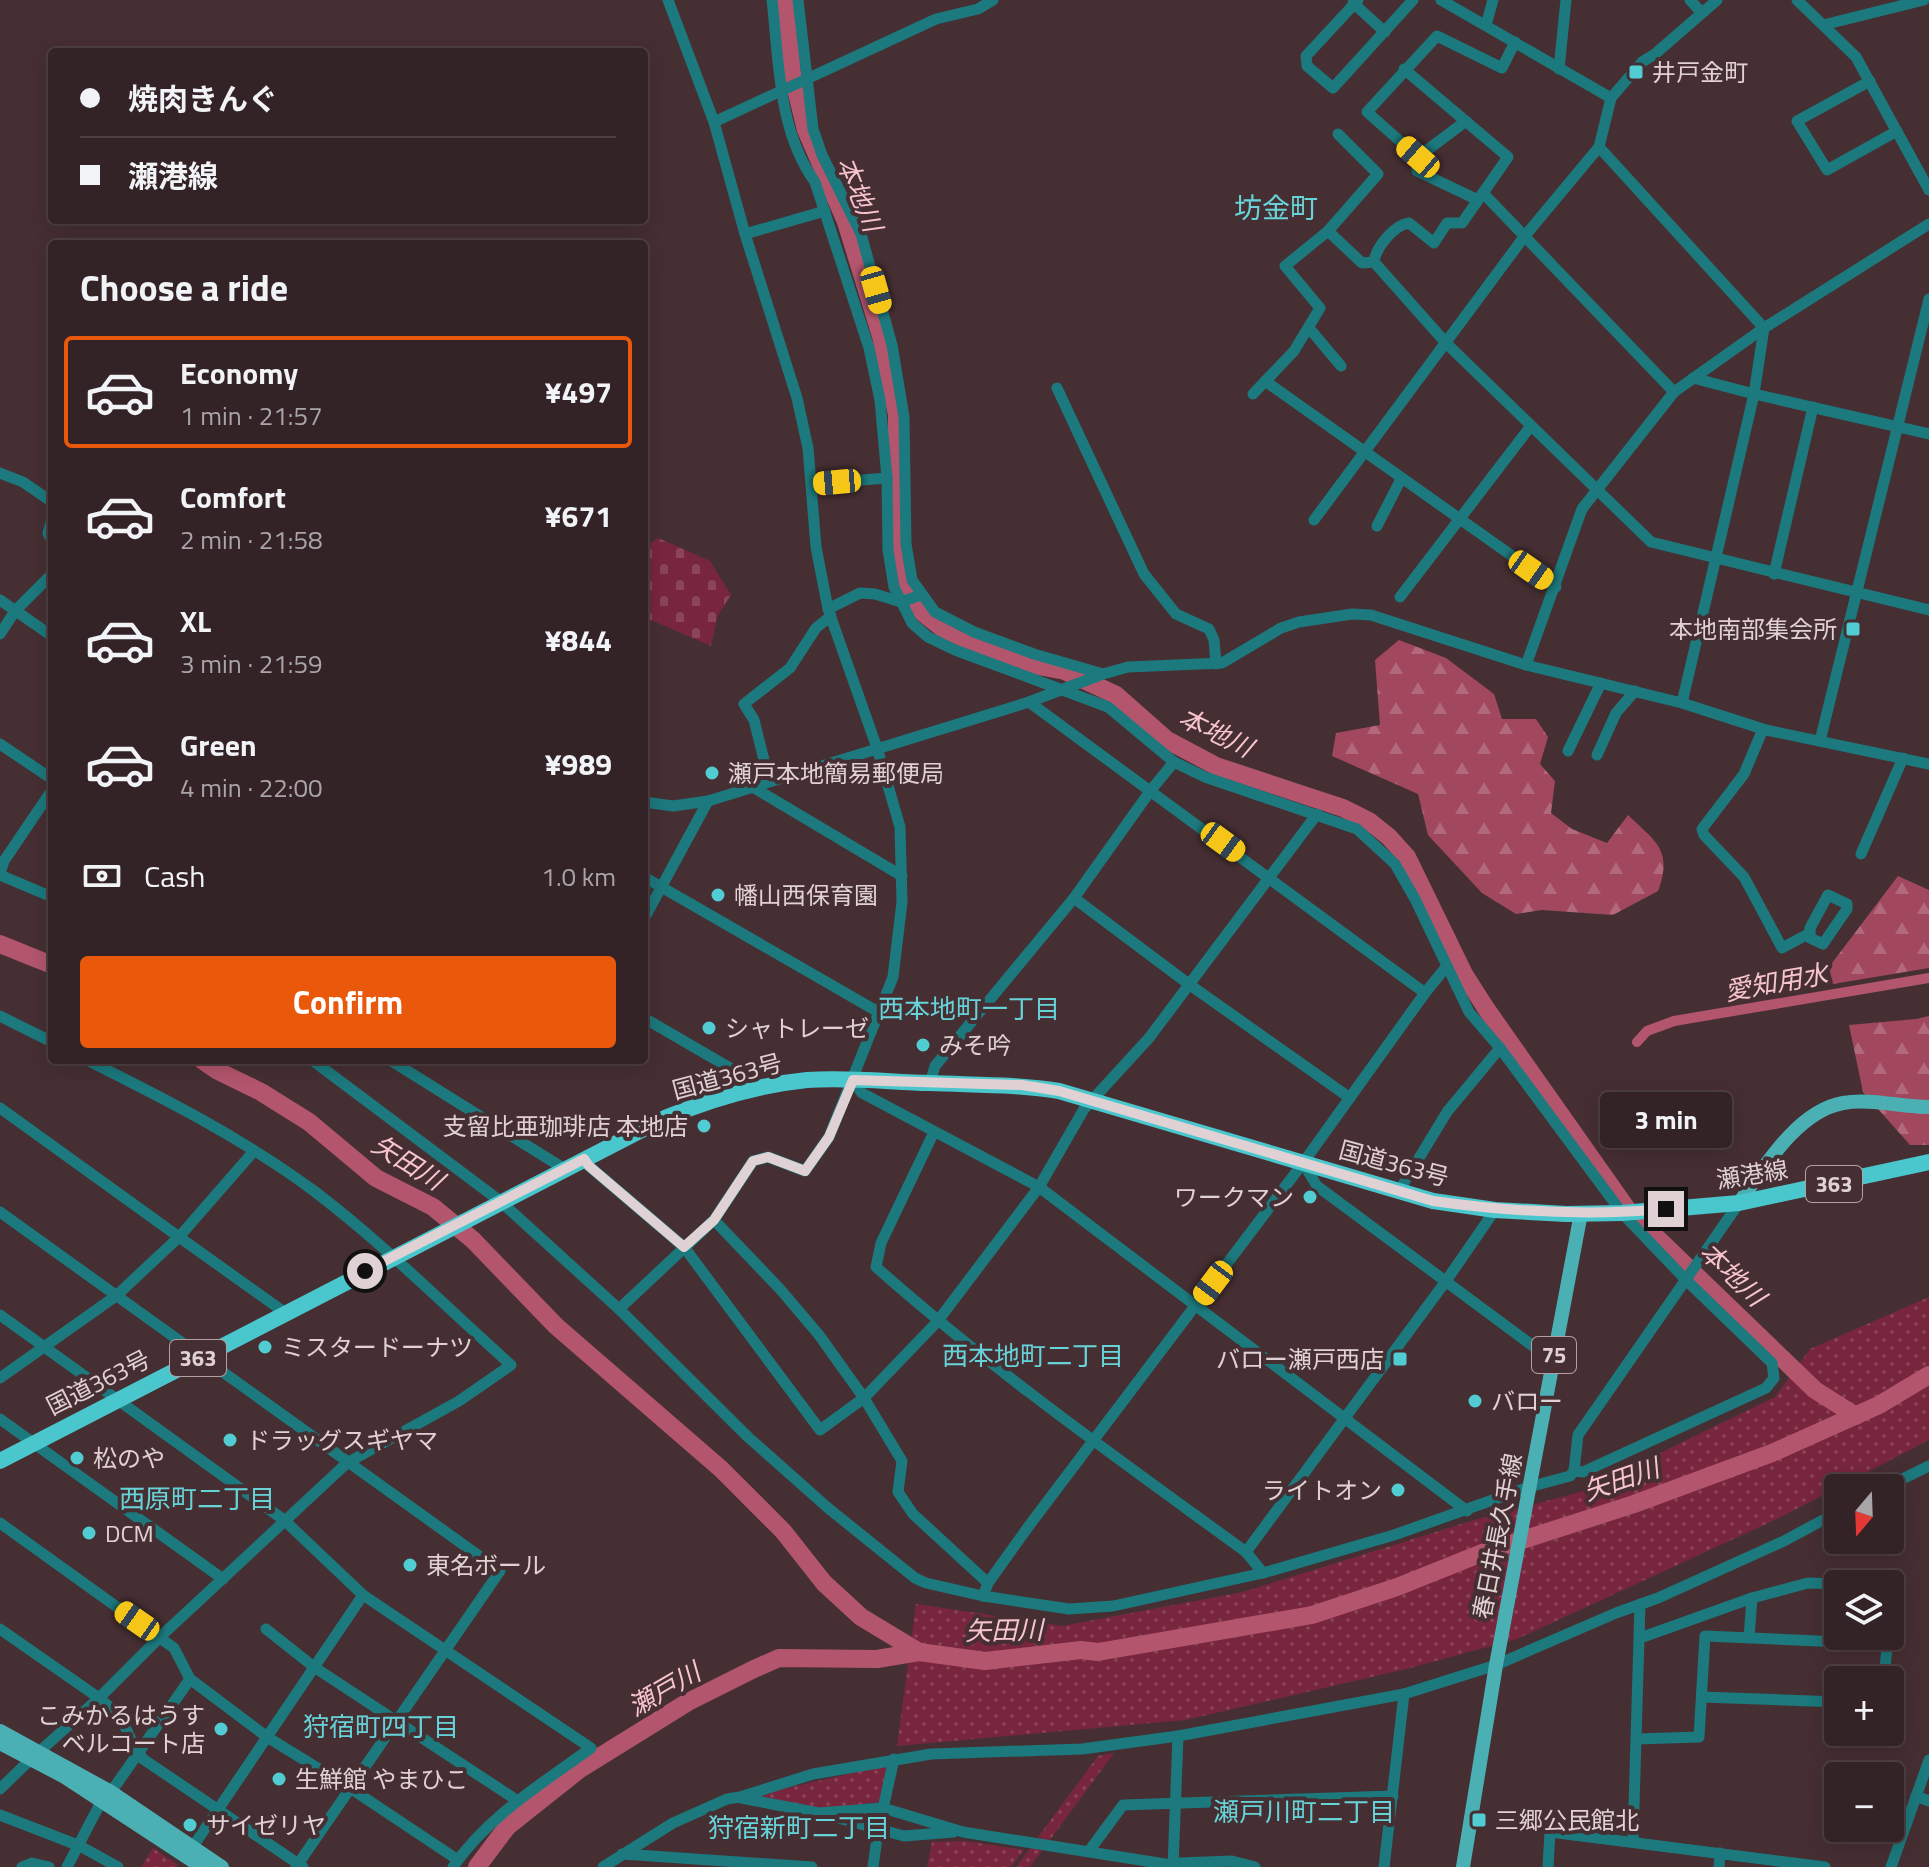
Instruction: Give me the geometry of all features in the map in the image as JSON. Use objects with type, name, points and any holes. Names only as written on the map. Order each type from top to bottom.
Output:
[{"type":"highway","name":"国道363号","points":[[0,1461],[563,1168],[665,1118],[704,1102],[761,1086],[810,1080],[1022,1085],[1059,1091],[1433,1201],[1495,1210],[1581,1213]]},
{"type":"highway","name":"瀬港線","points":[[1581,1213],[1624,1213],[1739,1203],[1929,1162]]},
{"type":"main road","points":[[1739,1203],[1776,1151],[1794,1132],[1828,1107],[1844,1102],[1929,1107]]},
{"type":"main road","name":"春日井長久手線","points":[[1463,1867],[1496,1662],[1581,1213]]},
{"type":"main road","points":[[0,1731],[106,1796],[202,1867]]},
{"type":"main road","points":[[0,1743],[35,1755]]},
{"type":"main road","points":[[186,1857],[222,1867]]},
{"type":"street","points":[[619,1309],[714,1220],[753,1161],[768,1157],[805,1171],[829,1137],[893,977],[899,940],[902,876],[900,827],[877,748],[830,613],[816,547],[808,448],[797,398],[745,234],[714,122],[668,0]]},
{"type":"street","points":[[772,0],[786,114],[801,163],[815,182],[869,348],[880,400],[887,478],[888,550],[894,587],[912,623],[928,637],[1108,707],[1174,762],[1205,777],[1357,829],[1395,864],[1469,1012],[1500,1048],[1624,1213],[1686,1280],[1772,1363],[1774,1378],[1766,1388],[1583,1472],[1574,1471]]},
{"type":"street","points":[[798,0],[813,129],[822,155],[861,234],[892,345],[904,417],[906,544],[912,580],[935,612],[974,632],[1103,674]]},
{"type":"street","points":[[714,122],[936,19],[978,9],[993,0]]},
{"type":"street","points":[[1385,32],[1355,2],[1306,56],[1307,66],[1333,88],[1385,32],[1413,0]]},
{"type":"street","points":[[1441,0],[1611,98]]},
{"type":"street","points":[[1486,25],[1493,0]]},
{"type":"street","points":[[1559,69],[1566,0]]},
{"type":"street","points":[[1690,0],[1701,12]]},
{"type":"street","points":[[1314,520],[1524,237],[1599,147],[1611,98],[1642,62],[1717,0]]},
{"type":"street","points":[[1797,0],[1856,57],[1929,190]]},
{"type":"street","points":[[1823,25],[1924,0]]},
{"type":"street","points":[[1418,157],[1367,112],[1437,36],[1502,68],[1515,42]]},
{"type":"street","points":[[1404,69],[1508,157],[1462,223],[1447,223],[1434,243],[1409,223],[1400,224],[1375,253],[1374,262],[1446,343],[1651,542],[1929,610]]},
{"type":"street","points":[[1870,81],[1797,121],[1827,170],[1897,131]]},
{"type":"street","points":[[1466,121],[1418,157],[1417,171],[1480,197],[1524,237],[1674,392]]},
{"type":"street","points":[[1253,394],[1294,351],[1320,308],[1285,266],[1328,231],[1378,174],[1338,134]]},
{"type":"street","points":[[1599,147],[1764,328]]},
{"type":"street","points":[[745,234],[825,211]]},
{"type":"street","points":[[1526,665],[1582,509],[1674,392],[1764,328],[1929,224]]},
{"type":"street","points":[[1328,231],[1362,263],[1374,262]]},
{"type":"street","points":[[1820,741],[1898,426],[1924,340],[1929,299]]},
{"type":"street","points":[[1309,328],[1341,366]]},
{"type":"street","points":[[1682,703],[1754,394],[1764,328]]},
{"type":"street","points":[[1693,378],[1929,434]]},
{"type":"street","points":[[1265,381],[1556,587]]},
{"type":"street","points":[[1057,388],[1144,574],[1176,614],[1209,629],[1214,640],[1216,664]]},
{"type":"street","points":[[1774,574],[1813,407]]},
{"type":"street","points":[[1400,597],[1530,427]]},
{"type":"street","points":[[0,473],[23,482],[48,499]]},
{"type":"street","points":[[812,484],[887,478]]},
{"type":"street","points":[[1377,526],[1401,479]]},
{"type":"street","points":[[0,634],[15,611],[48,578]]},
{"type":"street","points":[[769,780],[754,720],[744,704],[790,668],[816,628],[830,613],[860,593],[901,602],[921,595]]},
{"type":"street","points":[[0,600],[48,633]]},
{"type":"street","points":[[648,803],[673,806],[708,801],[1029,702],[1103,674],[1128,667],[1222,663],[1281,628],[1307,620],[1352,614],[1371,615],[1526,665],[1682,703],[1763,729],[1929,764]]},
{"type":"street","points":[[1568,751],[1601,683]]},
{"type":"street","points":[[1597,755],[1616,713],[1635,691]]},
{"type":"street","points":[[1029,702],[1425,993]]},
{"type":"street","points":[[1763,729],[1744,774],[1702,829],[1704,835],[1744,877],[1782,948],[1810,933]]},
{"type":"street","points":[[0,744],[48,776]]},
{"type":"street","points":[[1861,854],[1903,758]]},
{"type":"street","points":[[930,1083],[935,1066],[1074,898],[1174,762]]},
{"type":"street","points":[[751,786],[902,876]]},
{"type":"street","points":[[48,796],[4,861],[0,874],[48,895]]},
{"type":"street","points":[[648,912],[708,801]]},
{"type":"street","points":[[584,1159],[684,1247],[820,1430],[864,1398],[937,1322],[1039,1187],[1091,1101],[1149,1038],[1317,814]]},
{"type":"street","points":[[648,879],[880,1013]]},
{"type":"street","points":[[1074,898],[1350,1098]]},
{"type":"street","points":[[983,1596],[988,1583],[1447,966]]},
{"type":"street","points":[[0,1016],[48,1040]]},
{"type":"street","points":[[648,1020],[761,1086]]},
{"type":"street","points":[[1399,1191],[1447,1112],[1500,1048]]},
{"type":"street","points":[[0,1789],[347,1463],[459,1401],[511,1365],[394,1257],[314,1191],[254,1151],[168,1101],[95,1064]]},
{"type":"street","points":[[327,1064],[619,1309],[748,1437],[828,1508],[915,1578],[983,1596],[1069,1609],[1113,1606],[1263,1573],[1394,1535],[1570,1476],[1574,1471],[1578,1435],[1739,1203]]},
{"type":"street","points":[[396,1064],[563,1168]]},
{"type":"street","points":[[853,1080],[862,1093],[1039,1187],[1467,1511]]},
{"type":"street","points":[[0,1108],[284,1312]]},
{"type":"street","points":[[934,1132],[881,1243],[876,1267],[937,1322],[1246,1552],[1263,1573]]},
{"type":"street","points":[[0,1378],[116,1296],[179,1237],[254,1151]]},
{"type":"street","points":[[1303,1163],[1317,1186],[1537,1349],[1552,1364]]},
{"type":"street","points":[[1246,1552],[1495,1210]]},
{"type":"street","points":[[0,1212],[500,1571],[300,1866],[138,1753],[120,1716],[0,1629]]},
{"type":"street","points":[[714,1220],[819,1335],[864,1398],[902,1461],[898,1492],[913,1514],[988,1583]]},
{"type":"street","points":[[0,1315],[284,1520],[363,1595],[591,1748],[518,1801],[456,1864],[350,1788],[267,1737],[190,1679],[174,1648],[0,1523]]},
{"type":"street","points":[[0,1419],[223,1579]]},
{"type":"street","points":[[1904,1478],[1929,1466]]},
{"type":"street","points":[[603,1867],[673,1823],[727,1799],[813,1774],[931,1754],[1082,1749],[1178,1736],[1404,1694],[1496,1662],[1640,1604],[1784,1541],[1824,1520]]},
{"type":"street","points":[[1640,1638],[1752,1598],[1808,1583],[1824,1584]]},
{"type":"street","points":[[186,1857],[363,1595]]},
{"type":"street","points":[[1749,1638],[1752,1598]]},
{"type":"street","points":[[1633,1840],[1640,1604]]},
{"type":"street","points":[[266,1629],[314,1667],[518,1801]]},
{"type":"street","points":[[1637,1739],[1699,1737],[1705,1636],[1824,1639]]},
{"type":"street","points":[[67,1867],[106,1796],[190,1679]]},
{"type":"street","points":[[1384,1867],[1404,1694]]},
{"type":"street","points":[[1702,1697],[1824,1701]]},
{"type":"street","points":[[1177,1866],[1174,1803],[1178,1736]]},
{"type":"street","points":[[873,1867],[894,1759]]},
{"type":"street","points":[[1891,1867],[1929,1760]]},
{"type":"street","points":[[1089,1851],[1123,1805],[1393,1796]]},
{"type":"street","points":[[1916,1796],[1929,1801]]},
{"type":"street","points":[[740,1797],[819,1813],[904,1836],[963,1832]]},
{"type":"street","points":[[819,1813],[883,1808],[963,1832],[1177,1866],[1232,1861],[1255,1867]]},
{"type":"street","points":[[0,1815],[80,1846],[118,1867]]},
{"type":"street","points":[[1548,1867],[1550,1832],[1633,1840],[1825,1867]]},
{"type":"street","points":[[1719,1867],[1720,1853]]},
{"type":"street","points":[[622,1854],[727,1865],[812,1867]]},
{"type":"street","points":[[22,1867],[32,1863],[49,1867]]},
{"type":"green space","points":[[658,538],[710,561],[731,595],[718,615],[711,646],[648,619],[648,545]]},
{"type":"green space","points":[[1399,640],[1446,658],[1494,694],[1502,719],[1536,719],[1548,737],[1540,764],[1555,781],[1551,813],[1572,829],[1607,843],[1628,815],[1659,848],[1664,866],[1658,891],[1613,915],[1542,910],[1516,914],[1482,893],[1428,835],[1418,794],[1332,756],[1336,733],[1380,725],[1375,660]]},
{"type":"green space","points":[[1898,876],[1929,890],[1929,968],[1833,984],[1829,967]]},
{"type":"green space","points":[[1929,1016],[1929,1145],[1910,1145],[1863,1092],[1849,1025]]},
{"type":"green space","points":[[1929,1297],[1929,1440],[1864,1474],[1824,1474],[1824,1495],[1517,1639],[1406,1669],[1185,1720],[897,1746],[916,1604],[1062,1626],[1243,1592],[1471,1521],[1580,1492],[1775,1397],[1810,1349]]},
{"type":"green space","points":[[1114,1753],[1030,1867],[1016,1867],[1098,1756]]},
{"type":"green space","points":[[887,1765],[880,1802],[819,1809],[757,1799],[757,1795]]},
{"type":"green space","points":[[964,1841],[1024,1850],[1011,1867],[927,1867],[932,1842]]},
{"type":"green space","points":[[153,1848],[178,1865],[141,1867]]},
{"type":"waterway","name":"本地川","points":[[786,0],[792,73],[806,130],[846,222],[881,336],[897,415],[897,537],[906,593],[923,613],[942,628],[1028,664],[1065,671],[1116,695],[1167,740],[1216,766],[1343,808],[1369,821],[1389,837],[1407,857],[1464,974],[1487,1010],[1627,1209],[1815,1390],[1856,1416]]},
{"type":"waterway","name":"矢田川","points":[[0,944],[48,963]]},
{"type":"waterway","name":"愛知用水","points":[[1637,1042],[1647,1031],[1674,1021],[1929,978]]},
{"type":"waterway","name":"矢田川","points":[[208,1064],[309,1122],[376,1178],[433,1207],[473,1240],[556,1326],[721,1469],[783,1531],[824,1583],[861,1617],[919,1652],[985,1661],[1081,1650],[1098,1652],[1312,1615],[1772,1453],[1879,1405],[1929,1375]]},
{"type":"waterway","name":"瀬戸川","points":[[477,1867],[507,1827],[580,1769],[688,1702],[754,1669],[779,1658],[877,1659],[919,1652]]},
{"type":"place","name":"井戸金町","points":[[1636,72]]},
{"type":"place","name":"本地南部集会所","points":[[1853,629]]},
{"type":"place","name":"瀬戸本地簡易郵便局","points":[[712,773]]},
{"type":"place","name":"幡山西保育園","points":[[718,895]]},
{"type":"place","name":"シャトレーゼ","points":[[709,1028]]},
{"type":"place","name":"みそ吟","points":[[923,1045]]},
{"type":"place","name":"支留比亜珈琲店 本地店","points":[[704,1126]]},
{"type":"place","name":"ワークマン","points":[[1310,1197]]},
{"type":"place","name":"ミスタードーナツ","points":[[265,1347]]},
{"type":"place","name":"バロー瀬戸西店","points":[[1400,1359]]},
{"type":"place","name":"バロー","points":[[1475,1401]]},
{"type":"place","name":"ドラッグスギヤマ","points":[[230,1440]]},
{"type":"place","name":"松のや","points":[[77,1458]]},
{"type":"place","name":"ライトオン","points":[[1398,1490]]},
{"type":"place","name":"DCM","points":[[89,1533]]},
{"type":"place","name":"東名ボール","points":[[410,1565]]},
{"type":"place","name":"こみかるはうす ベルコート店","points":[[221,1729]]},
{"type":"place","name":"生鮮館 やまひこ","points":[[279,1779]]},
{"type":"place","name":"三郷公民館北","points":[[1479,1820]]},
{"type":"place","name":"サイゼリヤ","points":[[190,1825]]},
{"type":"district","name":"坊金町","points":[[1276,207]]},
{"type":"district","name":"西本地町一丁目","points":[[969,1008]]},
{"type":"district","name":"西本地町二丁目","points":[[1033,1355]]},
{"type":"district","name":"西原町二丁目","points":[[197,1498]]},
{"type":"district","name":"狩宿町四丁目","points":[[381,1726]]},
{"type":"district","name":"瀬戸川町二丁目","points":[[1304,1811]]},
{"type":"district","name":"狩宿新町二丁目","points":[[799,1827]]},
{"type":"route","points":[[365,1271],[584,1159],[684,1247],[714,1220],[753,1161],[768,1157],[805,1171],[829,1137],[853,1080],[1022,1085],[1059,1091],[1433,1201],[1495,1210],[1566,1214],[1666,1209]]}]
